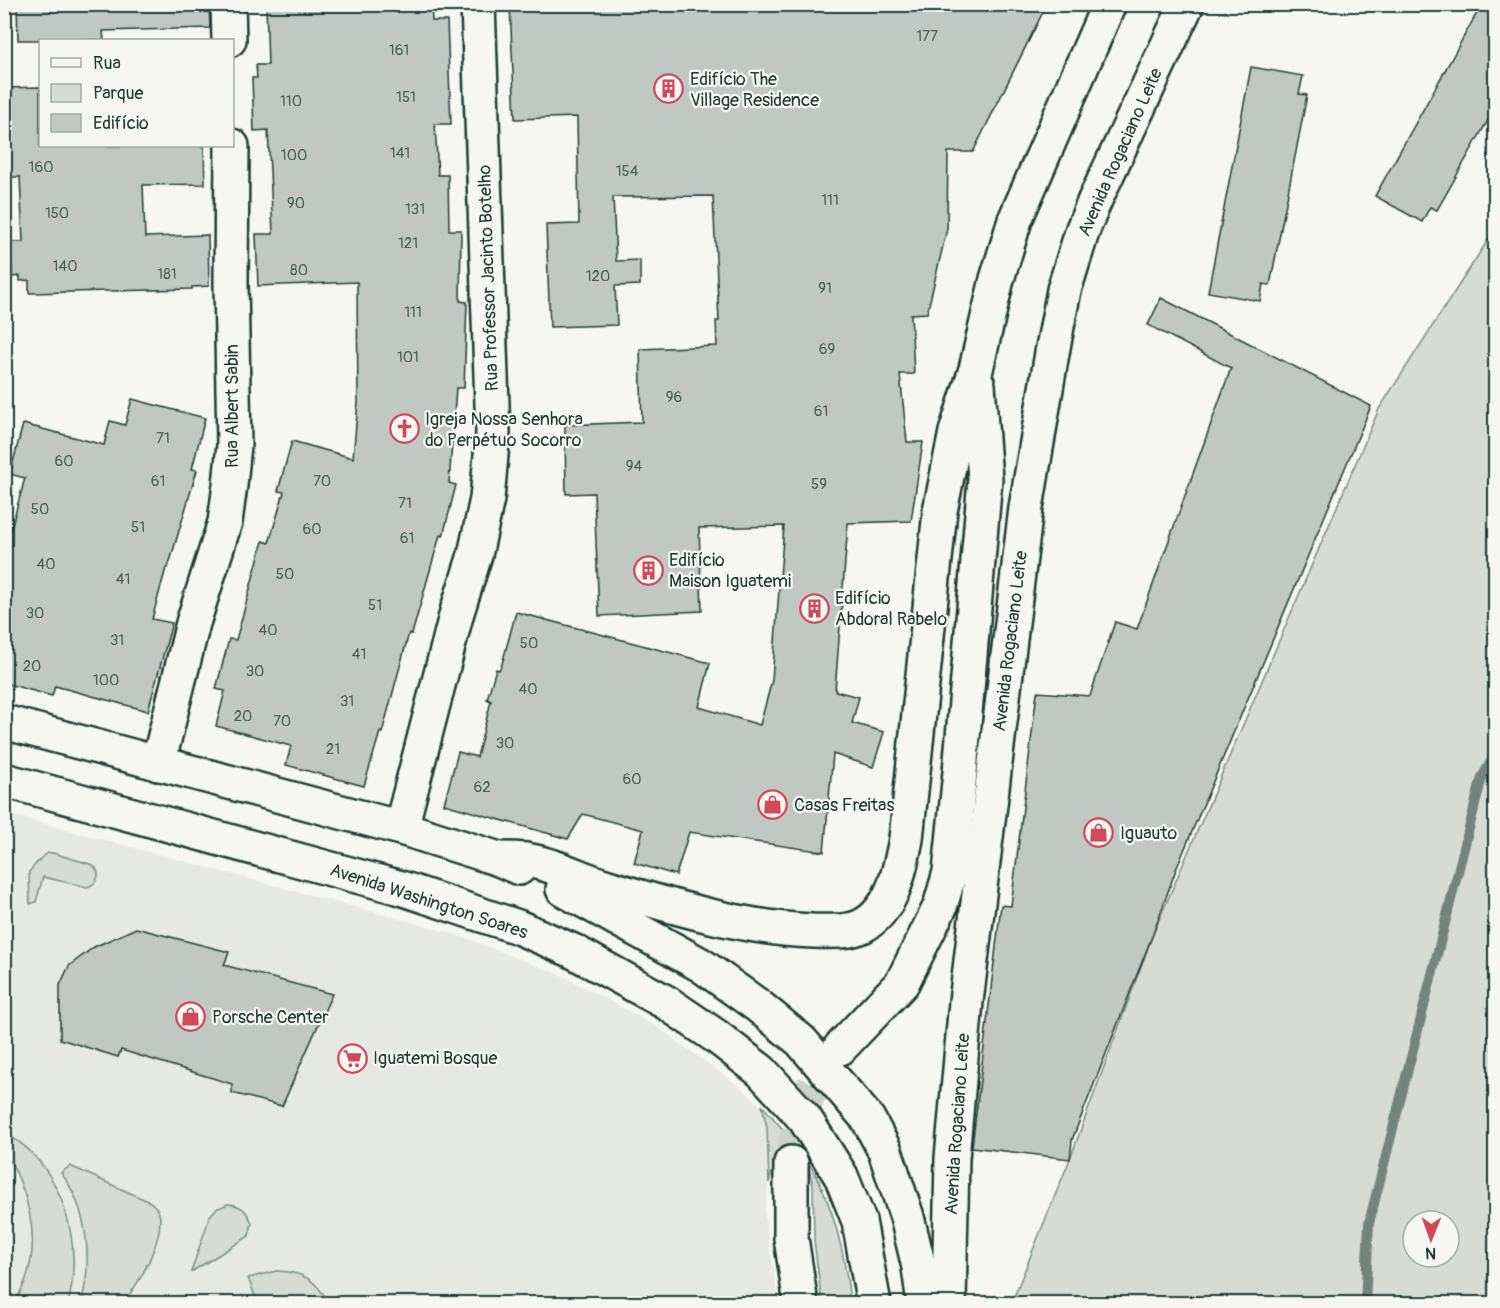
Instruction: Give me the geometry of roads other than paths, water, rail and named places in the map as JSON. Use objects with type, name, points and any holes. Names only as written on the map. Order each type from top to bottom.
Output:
[{"type":"main road","points":[[228,4],[229,39]]},
{"type":"main road","name":"Rua Professor Jacinto Botelho","points":[[401,828],[457,612],[475,555],[488,488],[493,434],[478,4]]},
{"type":"main road","points":[[499,859],[527,860],[607,887],[686,909],[795,930],[841,932],[863,926],[882,910],[900,869],[906,839],[940,511],[956,432],[976,369],[997,279],[1015,220],[1109,4]]},
{"type":"main road","name":"Avenida Rogaciano Leite","points":[[949,1304],[952,1158],[966,1002],[1026,508],[1052,353],[1064,290],[1083,229],[1187,4]]},
{"type":"main road","name":"Rua Albert Sabin","points":[[158,764],[193,623],[225,522],[230,485],[234,445],[231,283],[232,147]]},
{"type":"main road","points":[[840,1048],[902,983],[940,907],[950,872],[984,479],[976,369]]},
{"type":"main road","points":[[4,722],[401,828],[499,859],[582,898],[701,965],[757,1005],[801,1041],[867,1119],[885,1151],[907,1217],[919,1267],[924,1304]]},
{"type":"main road","name":"Avenida Washington Soares","points":[[4,780],[401,888],[518,927],[573,951],[667,1004],[761,1071],[805,1119],[841,1176],[859,1221],[874,1304]]},
{"type":"main road","points":[[791,1163],[791,1238],[801,1304]]},
{"type":"waterway","points":[[1365,1304],[1369,1223],[1482,777],[1496,753]]},
{"type":"tunnel","points":[[791,1163],[802,1116],[813,1086],[829,1060],[840,1048]]},
{"type":"place","name":"Edifício The Village Residence","points":[[669,89]]},
{"type":"place","name":"Igreja Nossa Senhora do Perpétuo Socorro","points":[[404,429]]},
{"type":"place","name":"Edifício Maison Iguatemi","points":[[648,570]]},
{"type":"place","name":"Edifício Abdoral Rabelo","points":[[814,608]]},
{"type":"place","name":"Casas Freitas","points":[[773,805]]},
{"type":"place","name":"Iguauto","points":[[1099,833]]},
{"type":"place","name":"Porsche Center","points":[[191,1017]]},
{"type":"place","name":"Iguatemi Bosque","points":[[352,1058]]}]
